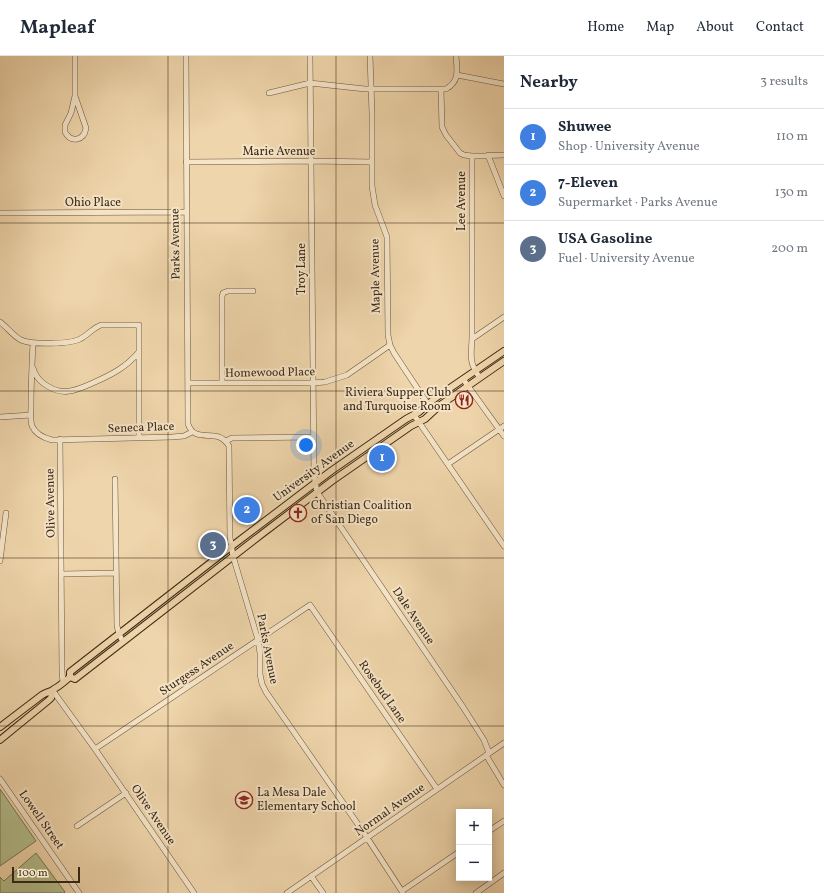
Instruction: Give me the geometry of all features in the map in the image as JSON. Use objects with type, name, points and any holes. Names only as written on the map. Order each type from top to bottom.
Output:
[{"type":"main road","name":"University Avenue","points":[[0,727],[42,694],[53,690],[63,683],[70,677],[70,672],[315,483],[384,434],[419,412],[428,404],[504,351]]},
{"type":"main road","name":"University Avenue","points":[[70,677],[75,679],[317,492],[504,361]]},
{"type":"main road","name":"University Avenue","points":[[0,740],[49,700],[53,690]]},
{"type":"street","points":[[75,56],[75,96],[71,113],[65,125],[66,134],[70,138],[74,139],[83,135],[86,128],[75,96]]},
{"type":"street","name":"Parks Avenue","points":[[186,56],[188,424],[192,432]]},
{"type":"street","name":"Troy Lane","points":[[310,56],[313,437],[314,474],[317,492]]},
{"type":"street","name":"Maple Avenue","points":[[370,56],[373,194],[375,205],[387,237],[387,326],[390,345],[433,412]]},
{"type":"street","points":[[269,93],[310,83],[371,89],[446,89],[451,86],[457,75],[456,56]]},
{"type":"street","points":[[457,75],[504,84]]},
{"type":"street","name":"Lee Avenue","points":[[441,89],[442,127],[446,135],[460,153],[472,156],[471,361],[475,371]]},
{"type":"street","points":[[488,155],[504,196]]},
{"type":"street","points":[[472,156],[504,155]]},
{"type":"street","name":"Marie Avenue","points":[[186,162],[372,162]]},
{"type":"street","name":"Ohio Place","points":[[0,213],[186,212]]},
{"type":"street","points":[[222,383],[223,293],[228,291],[253,291]]},
{"type":"street","points":[[472,339],[504,317]]},
{"type":"street","points":[[0,322],[20,340],[33,343],[69,342],[79,340],[100,325],[139,325],[139,438]]},
{"type":"street","points":[[33,343],[32,426],[37,433],[44,438],[52,440],[60,439]]},
{"type":"street","name":"Homewood Place","points":[[188,383],[325,382],[347,375],[390,345]]},
{"type":"street","points":[[32,366],[38,379],[47,386],[55,391],[66,392],[80,389],[119,370],[139,352]]},
{"type":"street","points":[[475,371],[480,378]]},
{"type":"street","points":[[463,379],[504,436]]},
{"type":"street","points":[[414,414],[504,546]]},
{"type":"street","points":[[0,417],[31,415]]},
{"type":"street","points":[[448,464],[504,426]]},
{"type":"street","name":"Seneca Place","points":[[60,439],[184,436],[192,432],[198,435],[214,435],[226,441],[232,438],[313,437]]},
{"type":"street","name":"Olive Avenue","points":[[60,439],[63,683]]},
{"type":"street","name":"Parks Avenue","points":[[226,441],[229,446],[230,538],[233,556],[258,640],[262,684],[403,892]]},
{"type":"street","points":[[116,479],[117,626],[123,642]]},
{"type":"street","name":"Dale Avenue","points":[[317,492],[463,707],[484,740],[487,754],[504,785]]},
{"type":"street","points":[[0,561],[6,513]]},
{"type":"street","points":[[62,574],[116,573]]},
{"type":"street","name":"Sturgess Avenue","points":[[95,749],[310,605]]},
{"type":"street","name":"Rosebud Lane","points":[[310,605],[438,789]]},
{"type":"street","name":"Olive Avenue","points":[[53,690],[194,893]]},
{"type":"street","name":"Normal Avenue","points":[[287,893],[504,743]]},
{"type":"street","name":"Lowell Street","points":[[0,779],[79,893]]},
{"type":"street","points":[[77,826],[126,793]]},
{"type":"street","points":[[492,829],[504,821]]},
{"type":"street","points":[[403,892],[456,854]]},
{"type":"street","points":[[476,893],[504,873]]},
{"type":"street","points":[[312,876],[323,893]]},
{"type":"green space","points":[[0,789],[36,841],[0,866]]},
{"type":"green space","points":[[36,853],[65,892],[0,893],[0,877],[4,881]]},
{"type":"place","name":"Riviera Supper Club and Turquoise Room","points":[[464,400]]},
{"type":"place","name":"Shuwee","points":[[382,458]]},
{"type":"place","name":"7-Eleven","points":[[247,510]]},
{"type":"place","name":"Christian Coalition of San Diego","points":[[298,513]]},
{"type":"place","name":"USA Gasoline","points":[[213,545]]},
{"type":"place","name":"La Mesa Dale Elementary School","points":[[244,800]]}]
